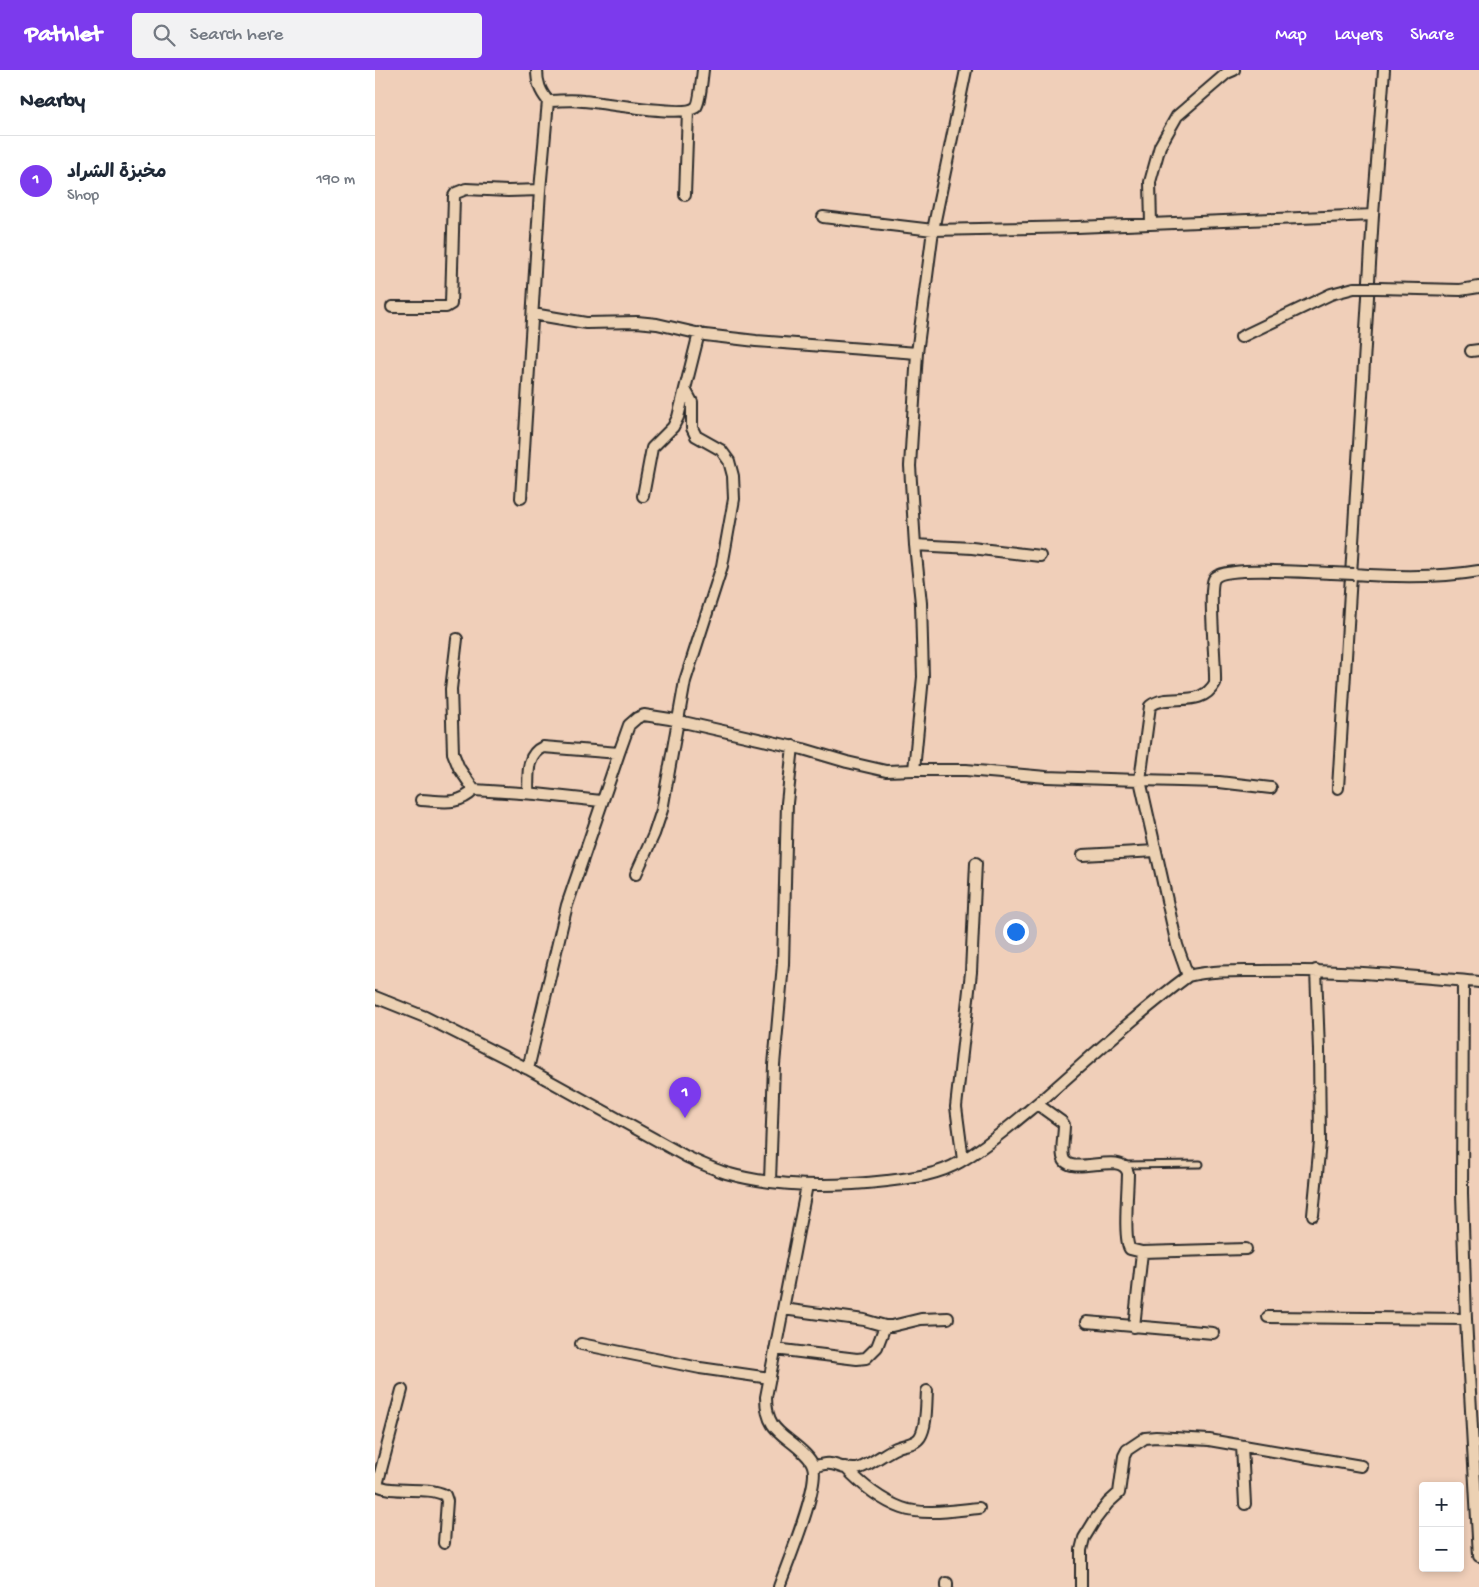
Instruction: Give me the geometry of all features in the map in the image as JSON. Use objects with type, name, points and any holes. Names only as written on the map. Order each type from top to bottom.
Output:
[{"type":"street","points":[[521,498],[540,190],[548,101],[537,81],[537,70]]},
{"type":"street","points":[[548,101],[581,100],[657,110],[688,111],[695,109],[699,104],[703,70]]},
{"type":"street","points":[[914,770],[923,677],[921,603],[910,466],[917,354],[933,230],[966,70]]},
{"type":"street","points":[[1151,224],[1150,182],[1160,146],[1177,116],[1227,73],[1235,70]]},
{"type":"street","points":[[1338,788],[1373,215],[1384,70]]},
{"type":"street","points":[[685,195],[688,111]]},
{"type":"street","points":[[392,307],[446,308],[451,304],[454,196],[456,193],[466,190],[508,192],[540,190]]},
{"type":"street","points":[[823,217],[933,230],[1373,215]]},
{"type":"street","points":[[1241,337],[1331,294],[1354,288],[1460,290],[1479,287]]},
{"type":"street","points":[[533,314],[586,323],[637,322],[657,324],[699,333],[756,341],[917,354]]},
{"type":"street","points":[[643,496],[652,448],[673,427],[678,417],[699,333]]},
{"type":"street","points":[[636,874],[654,834],[662,810],[685,681],[722,566],[734,499],[733,476],[729,461],[721,450],[696,436],[692,428],[692,402],[685,389]]},
{"type":"street","points":[[915,545],[972,548],[1040,556]]},
{"type":"street","points":[[1188,976],[1177,945],[1140,780],[1150,706],[1155,702],[1198,698],[1206,694],[1215,683],[1211,600],[1213,579],[1216,576],[1237,570],[1391,576],[1460,575],[1479,571]]},
{"type":"street","points":[[457,639],[451,689],[453,753],[459,768],[474,790]]},
{"type":"street","points":[[528,1069],[567,905],[601,801],[629,725],[644,715],[793,746],[886,771],[966,770],[1046,777],[1219,782],[1271,788]]},
{"type":"street","points":[[770,1181],[773,1065],[783,964],[787,803],[793,746]]},
{"type":"street","points":[[528,793],[531,757],[536,750],[543,747],[619,753]]},
{"type":"street","points":[[421,800],[458,801],[474,790],[528,793],[601,801]]},
{"type":"street","points":[[1083,855],[1157,851]]},
{"type":"street","points":[[963,1160],[956,1107],[971,972],[976,863]]},
{"type":"street","points":[[375,997],[425,1017],[528,1069],[687,1157],[725,1173],[807,1185],[851,1185],[907,1178],[940,1170],[963,1160],[1041,1107],[1188,976],[1227,971],[1316,970],[1479,982]]},
{"type":"street","points":[[1313,1215],[1320,1142],[1316,970]]},
{"type":"street","points":[[1463,981],[1463,1193],[1466,1319],[1479,1556]]},
{"type":"street","points":[[1041,1107],[1064,1125],[1063,1157],[1065,1162],[1074,1165],[1124,1164],[1128,1173],[1127,1245],[1130,1249],[1143,1252],[1246,1248]]},
{"type":"street","points":[[779,1587],[814,1481],[814,1467],[808,1457],[778,1432],[766,1410],[766,1398],[807,1185]]},
{"type":"street","points":[[1133,1327],[1143,1252]]},
{"type":"street","points":[[783,1309],[864,1320],[885,1326],[921,1319],[948,1318]]},
{"type":"street","points":[[1268,1317],[1466,1319]]},
{"type":"street","points":[[1087,1322],[1213,1333]]},
{"type":"street","points":[[775,1349],[857,1359],[866,1358],[877,1347],[885,1326]]},
{"type":"street","points":[[581,1344],[656,1360],[770,1378]]},
{"type":"street","points":[[402,1390],[376,1484],[430,1491],[445,1495],[447,1501],[445,1544]]},
{"type":"street","points":[[814,1467],[824,1463],[834,1463],[855,1469],[897,1447],[913,1443],[920,1437],[925,1419],[927,1391]]},
{"type":"street","points":[[1081,1587],[1081,1550],[1084,1538],[1108,1503],[1115,1499],[1119,1493],[1124,1456],[1127,1450],[1145,1438],[1209,1440],[1361,1466]]},
{"type":"street","points":[[1242,1446],[1245,1504]]},
{"type":"street","points":[[844,1467],[860,1483],[902,1508],[933,1512],[979,1508]]},
{"type":"lane","points":[[1124,1164],[1200,1164]]},
{"type":"place","name":"مخبزة الشراد","points":[[685,1118]]}]
